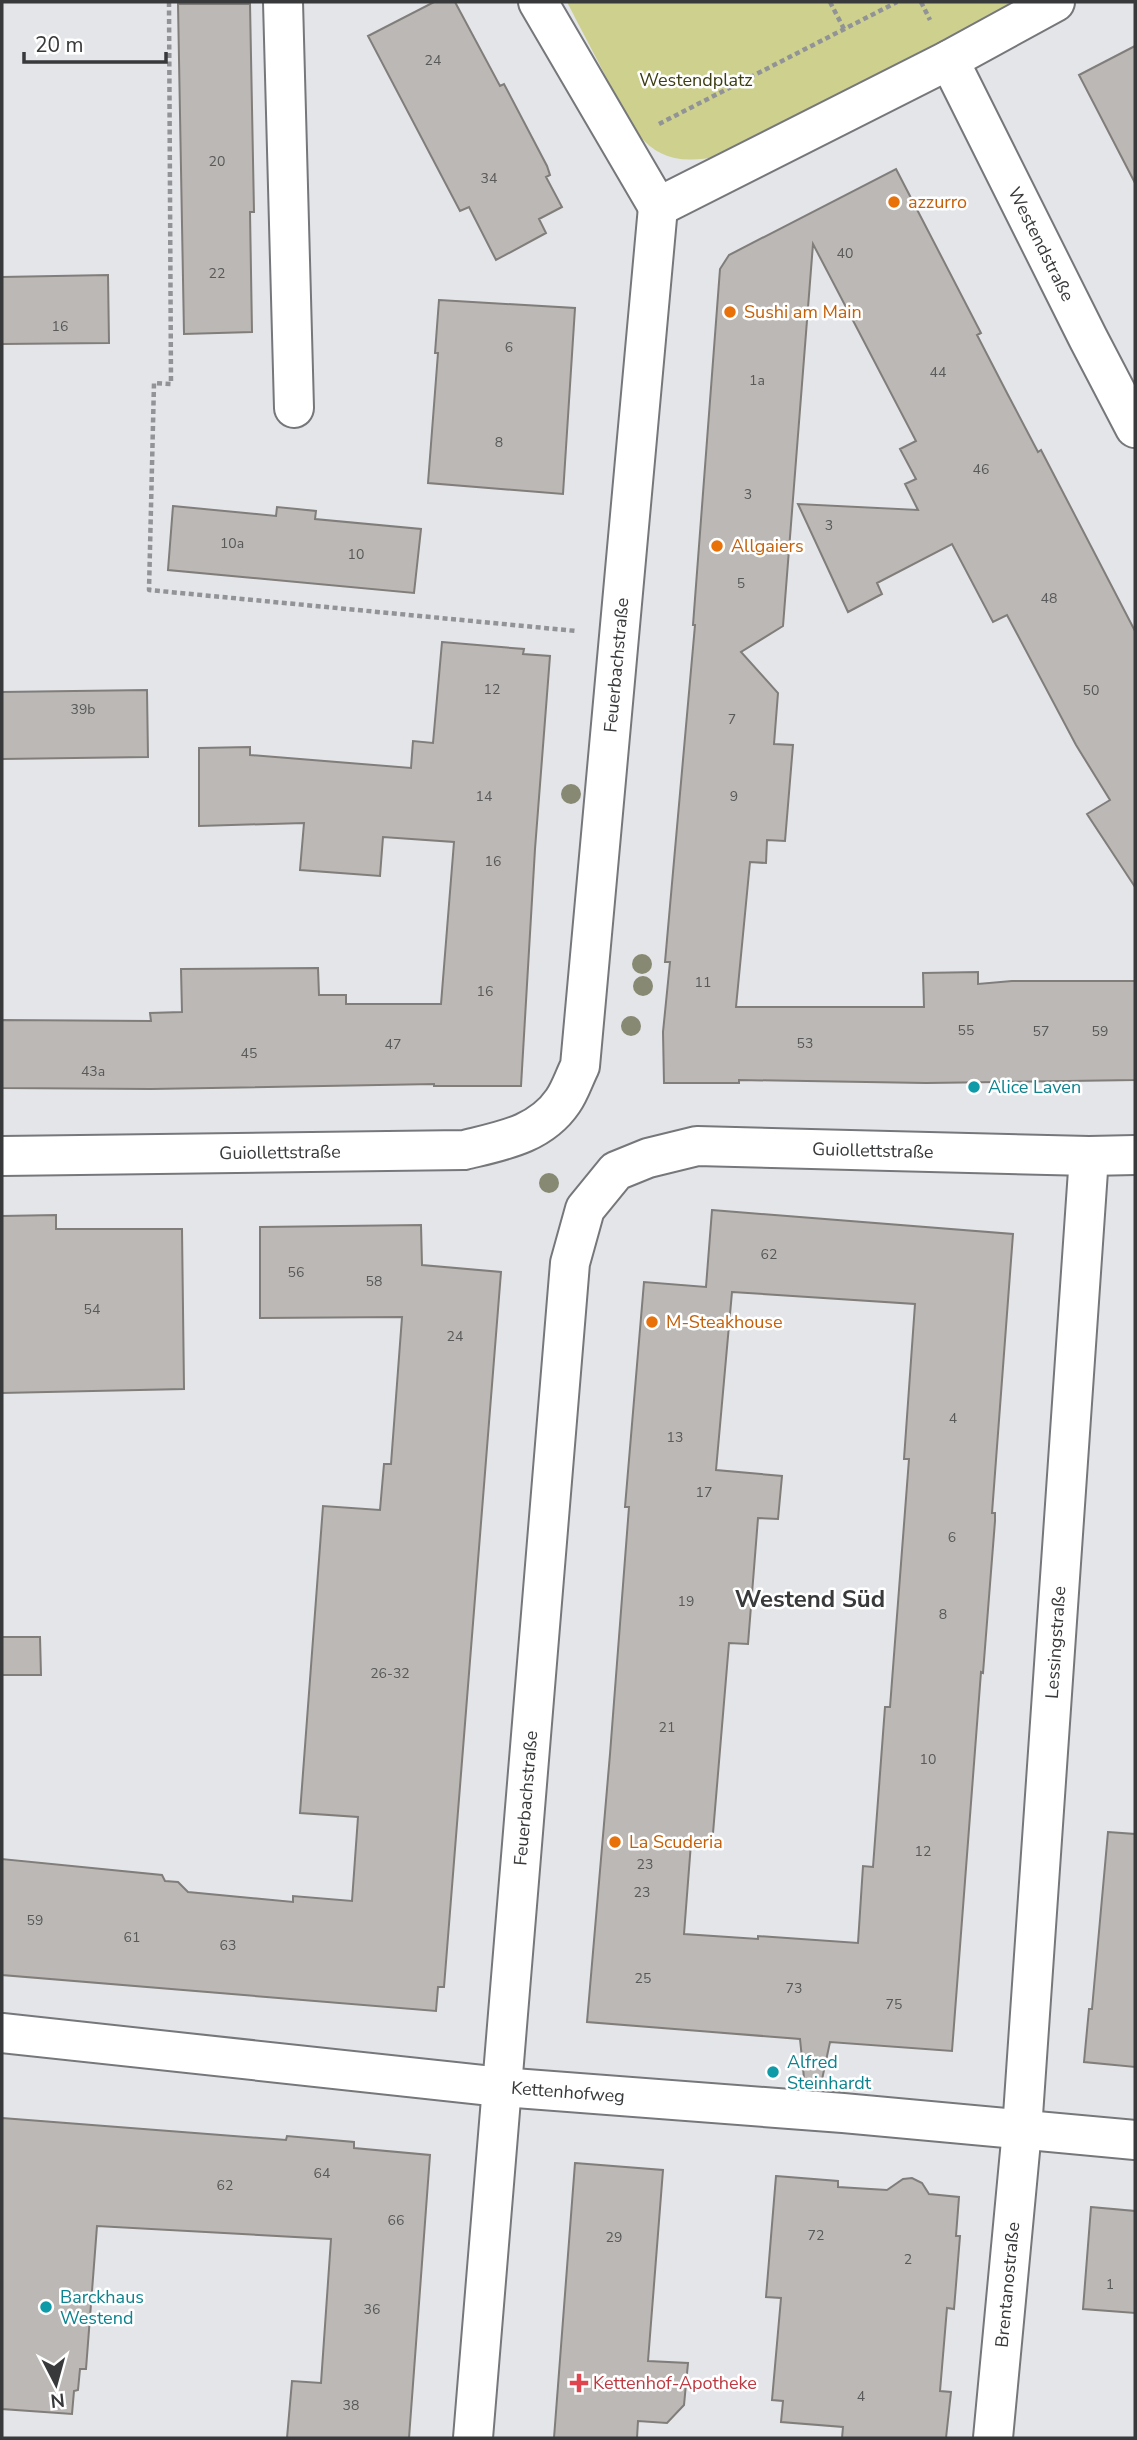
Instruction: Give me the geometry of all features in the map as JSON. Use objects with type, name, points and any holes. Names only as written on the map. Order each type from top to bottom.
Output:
[{"type":"street","points":[[282,2],[294,408]]},
{"type":"street","points":[[538,2],[658,207],[949,60],[1055,2]]},
{"type":"street","name":"Westendstraße","points":[[949,60],[1087,338],[1135,428]]},
{"type":"street","name":"Feuerbachstraße","points":[[551,1117],[564,1100],[580,1066],[658,207]]},
{"type":"street","name":"Guiollettstraße","points":[[2,1156],[464,1150],[518,1138],[551,1117]]},
{"type":"street","name":"Guiollettstraße","points":[[615,1171],[648,1158],[697,1146],[1135,1155]]},
{"type":"street","name":"Lessingstraße","points":[[1023,2130],[1089,1156]]},
{"type":"street","name":"Feuerbachstraße","points":[[473,2438],[570,1263],[585,1209],[615,1171]]},
{"type":"street","name":"Kettenhofweg","points":[[2,2033],[501,2087],[843,2113],[1135,2140]]},
{"type":"street","name":"Brentanostraße","points":[[993,2438],[1023,2130]]},
{"type":"path","points":[[830,2],[844,29]]},
{"type":"path","points":[[621,144],[897,2]]},
{"type":"green space","name":"Westendplatz","points":[[567,2],[1016,2],[719,156],[695,159],[676,158],[660,153],[636,131]]},
{"type":"building","points":[[434,2],[455,2],[500,86],[504,84],[547,166],[550,175],[546,177],[562,207],[539,219],[546,233],[496,260],[469,207],[460,211],[368,36]]},
{"type":"building","points":[[178,4],[250,4],[254,212],[250,212],[252,332],[184,334]]},
{"type":"building","points":[[1135,46],[1135,183],[1079,75]]},
{"type":"building","points":[[896,169],[981,333],[977,335],[1007,393],[1038,452],[1041,450],[1135,631],[1135,887],[1087,814],[1110,800],[1076,745],[1007,615],[993,622],[952,544],[877,583],[882,594],[848,612],[798,504],[918,510],[905,484],[916,479],[900,449],[916,441],[813,244],[783,626],[741,652],[778,693],[774,744],[793,745],[785,841],[767,840],[766,863],[750,862],[736,1007],[924,1007],[923,973],[978,972],[978,984],[1012,981],[1135,981],[1135,1080],[926,1083],[739,1080],[739,1083],[664,1083],[663,1032],[670,962],[665,962],[695,625],[720,269],[729,255]]},
{"type":"building","points":[[108,275],[109,343],[2,344],[2,277]]},
{"type":"building","points":[[439,300],[575,308],[563,494],[428,483],[438,353],[435,353]]},
{"type":"building","points":[[173,506],[276,516],[277,507],[316,511],[315,519],[421,529],[414,593],[168,570]]},
{"type":"building","points":[[442,642],[524,649],[523,654],[550,656],[521,1086],[434,1084],[151,1089],[2,1088],[2,1020],[151,1021],[150,1013],[182,1012],[181,969],[318,968],[319,995],[346,995],[346,1004],[441,1004],[454,842],[383,837],[380,876],[300,870],[304,823],[199,826],[199,748],[250,747],[250,755],[411,768],[413,741],[433,743]]},
{"type":"building","points":[[147,690],[148,757],[2,759],[2,692]]},
{"type":"building","points":[[712,1210],[1013,1234],[992,1513],[995,1513],[995,1521],[952,2051],[830,2042],[820,2089],[805,2088],[800,2039],[587,2022],[610,1754],[629,1507],[625,1507],[644,1282],[706,1287]],"holes":[[[732,1292],[915,1304],[904,1459],[909,1459],[890,1707],[885,1707],[873,1867],[863,1866],[858,1943],[684,1934],[691,1843],[712,1845],[729,1643],[748,1644],[758,1518],[778,1519],[782,1476],[716,1470]]]},
{"type":"building","points":[[56,1215],[56,1229],[182,1229],[184,1389],[2,1393],[2,1216]]},
{"type":"building","points":[[421,1225],[422,1265],[501,1272],[444,1987],[438,1987],[436,2011],[2,1975],[2,1859],[162,1875],[165,1881],[178,1882],[188,1892],[293,1902],[293,1896],[352,1901],[358,1817],[300,1813],[323,1506],[380,1510],[384,1464],[391,1464],[402,1317],[260,1318],[260,1227]]},
{"type":"building","points":[[2,1637],[40,1637],[41,1675],[2,1675]]},
{"type":"building","points":[[1108,1832],[1135,1834],[1135,2067],[1084,2062],[1089,2009],[1092,2009]]},
{"type":"building","points":[[2,2118],[286,2140],[287,2136],[354,2142],[354,2148],[430,2155],[409,2438],[287,2438],[292,2381],[321,2383],[331,2239],[97,2226],[86,2369],[80,2369],[72,2414],[2,2409]]},
{"type":"building","points":[[575,2163],[663,2170],[648,2361],[688,2363],[684,2405],[667,2423],[638,2421],[637,2438],[554,2438]]},
{"type":"building","points":[[776,2176],[838,2181],[838,2187],[887,2190],[903,2179],[912,2178],[922,2183],[929,2194],[959,2197],[956,2236],[960,2236],[954,2309],[947,2308],[940,2391],[951,2392],[946,2438],[842,2438],[843,2427],[781,2422],[783,2401],[772,2400],[781,2298],[766,2297]]},
{"type":"building","points":[[1091,2207],[1135,2211],[1135,2313],[1083,2309]]},
{"type":"place","name":"azzurro","points":[[894,202]]},
{"type":"place","name":"Sushi am Main","points":[[730,312]]},
{"type":"place","name":"Allgaiers","points":[[717,546]]},
{"type":"place","name":"Alice Laven","points":[[974,1087]]},
{"type":"place","name":"M-Steakhouse","points":[[652,1322]]},
{"type":"place","name":"La Scuderia","points":[[615,1842]]},
{"type":"place","name":"Alfred Steinhardt","points":[[773,2072]]},
{"type":"place","name":"Barckhaus Westend","points":[[46,2307]]},
{"type":"place","name":"Kettenhof-Apotheke","points":[[579,2383]]},
{"type":"district","name":"Westend Süd","points":[[810,1599]]}]
